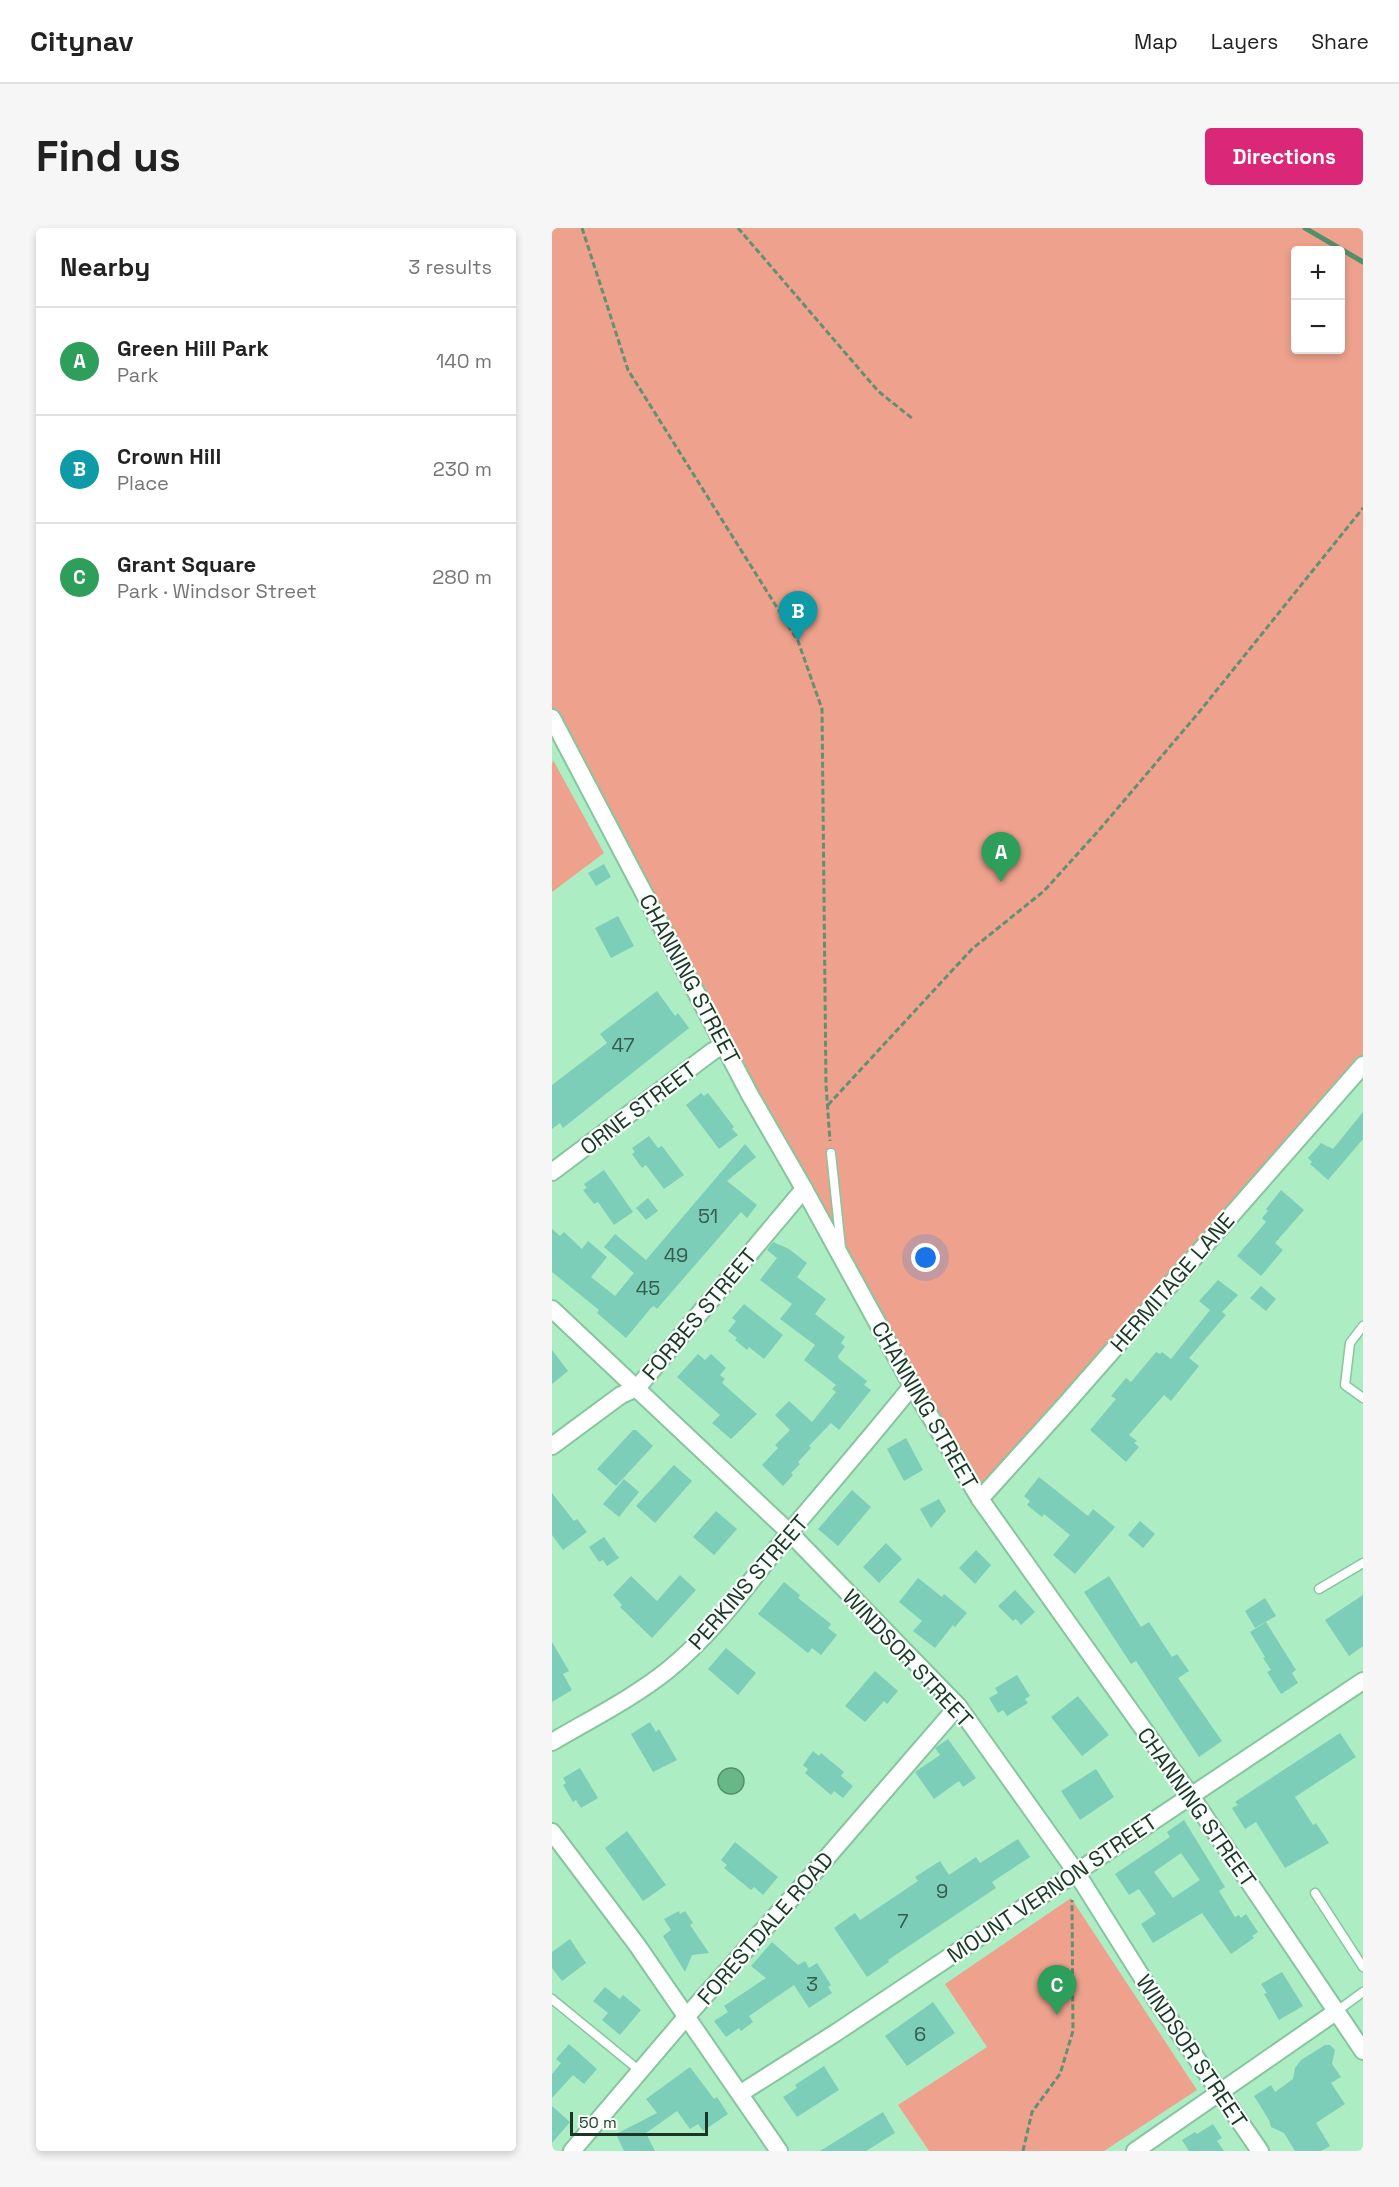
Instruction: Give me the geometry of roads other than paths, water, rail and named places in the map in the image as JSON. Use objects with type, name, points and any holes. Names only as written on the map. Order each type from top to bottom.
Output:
[{"type":"street","name":"CHANNING STREET","points":[[552,718],[724,1045],[912,1386],[980,1499],[1191,1796],[1363,2051]]},
{"type":"street","name":"ORNE STREET","points":[[552,1172],[724,1045]]},
{"type":"street","name":"HERMITAGE LANE","points":[[980,1499],[1363,1065]]},
{"type":"street","name":"FORBES STREET","points":[[552,1446],[621,1395],[637,1388],[804,1189]]},
{"type":"street","name":"WINDSOR STREET","points":[[552,1309],[790,1533],[958,1706],[1076,1872],[1155,1998],[1260,2151]]},
{"type":"street","name":"PERKINS STREET","points":[[552,1742],[632,1696],[668,1670],[693,1647],[732,1606],[912,1386]]},
{"type":"street","name":"MOUNT VERNON STREET","points":[[741,2093],[837,2032],[1363,1681]]},
{"type":"street","name":"FORESTDALE ROAD","points":[[577,2149],[687,2016],[958,1706]]},
{"type":"street","points":[[552,1832],[687,2016],[779,2151]]},
{"type":"street","points":[[1135,2151],[1337,2011]]},
{"type":"lane","points":[[831,1153],[842,1259]]},
{"type":"lane","points":[[1363,1326],[1350,1343],[1345,1385],[1363,1398]]},
{"type":"lane","points":[[1319,1589],[1363,1563]]},
{"type":"lane","points":[[1315,1893],[1363,1967]]},
{"type":"lane","points":[[1337,2011],[1363,1992]]},
{"type":"lane","points":[[552,1999],[640,2071]]},
{"type":"waterway","points":[[1305,228],[1363,262]]},
{"type":"place","name":"Crown Hill","points":[[798,641]]},
{"type":"place","name":"Green Hill Park","points":[[1001,882]]},
{"type":"place","name":"Grant Square","points":[[1057,2015]]}]
